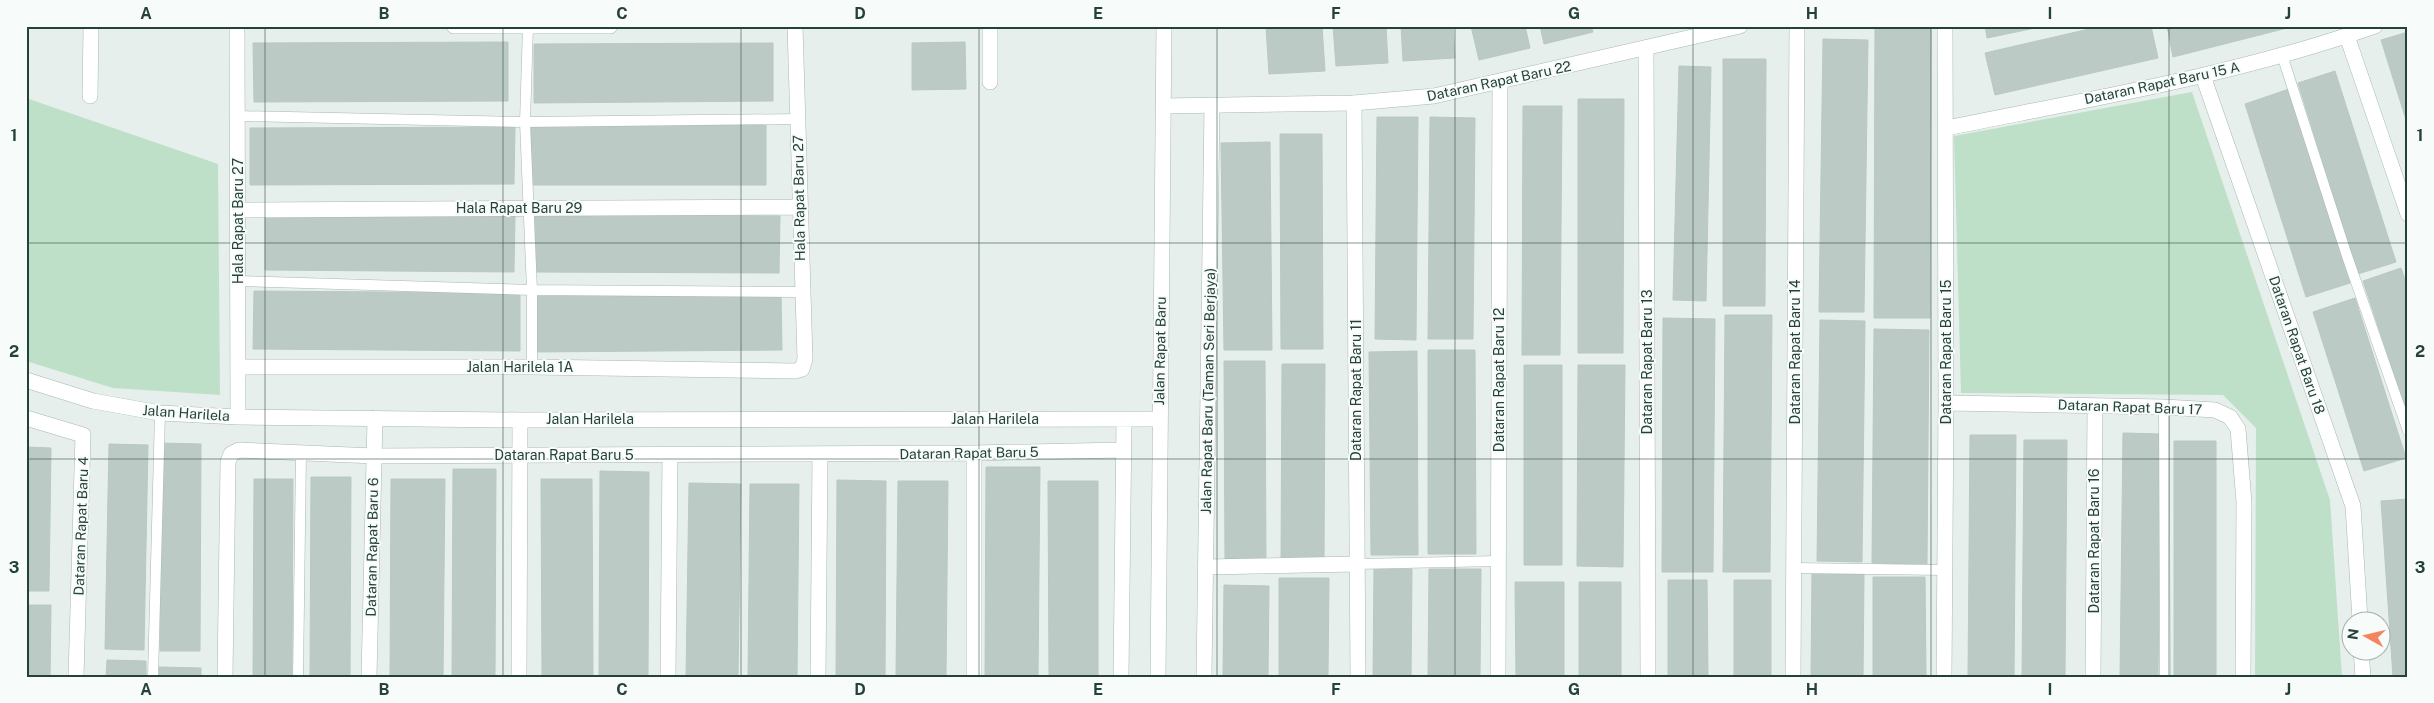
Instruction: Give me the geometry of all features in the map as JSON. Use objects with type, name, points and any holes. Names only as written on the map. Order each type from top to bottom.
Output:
[{"type":"street","points":[[90,96],[91,26]]},
{"type":"street","name":"Hala Rapat Baru 27","points":[[237,26],[239,210],[238,417]]},
{"type":"street","points":[[454,26],[610,26]]},
{"type":"street","name":"Hala Rapat Baru 27","points":[[795,26],[805,360],[802,369]]},
{"type":"street","points":[[990,26],[990,82]]},
{"type":"street","name":"Jalan Rapat Baru","points":[[1158,677],[1164,26]]},
{"type":"street","name":"Dataran Rapat Baru 22","points":[[1163,106],[1354,103],[1434,96],[1740,26]]},
{"type":"street","name":"Dataran Rapat Baru 14","points":[[1793,677],[1797,26]]},
{"type":"street","name":"Dataran Rapat Baru 15","points":[[1944,677],[1946,403],[1945,26]]},
{"type":"street","name":"Dataran Rapat Baru 15 A","points":[[1946,128],[2203,76],[2282,55],[2375,26]]},
{"type":"street","points":[[2347,36],[2408,214]]},
{"type":"street","name":"Dataran Rapat Baru 13","points":[[1646,48],[1648,677]]},
{"type":"street","name":"Dataran Rapat Baru 18","points":[[2203,76],[2353,506],[2359,610]]},
{"type":"street","name":"Dataran Rapat Baru 12","points":[[1498,677],[1500,82]]},
{"type":"street","name":"Dataran Rapat Baru 11","points":[[1354,103],[1358,677]]},
{"type":"street","name":"Jalan Rapat Baru (Taman Seri Berjaya)","points":[[1204,677],[1212,106]]},
{"type":"street","name":"Hala Rapat Baru 29","points":[[239,210],[800,207]]},
{"type":"street","name":"Jalan Harilela 1A","points":[[238,367],[532,366],[795,371],[802,369]]},
{"type":"street","name":"Jalan Harilela","points":[[26,380],[93,401],[160,413],[238,417],[520,420],[1159,420]]},
{"type":"street","name":"Dataran Rapat Baru 17","points":[[1946,403],[2164,407],[2215,410],[2230,417],[2238,429],[2244,502],[2243,677]]},
{"type":"street","name":"Dataran Rapat Baru 16","points":[[2094,677],[2095,406]]},
{"type":"street","name":"Dataran Rapat Baru 4","points":[[26,418],[83,435],[76,677]]},
{"type":"street","name":"Dataran Rapat Baru 6","points":[[369,677],[375,418]]},
{"type":"street","points":[[519,677],[520,420]]},
{"type":"street","points":[[1121,677],[1122,450],[1124,420]]},
{"type":"street","name":"Dataran Rapat Baru 5","points":[[225,677],[228,462],[231,454],[239,450],[374,456],[974,453],[1122,450]]},
{"type":"street","points":[[974,453],[974,677]]},
{"type":"street","points":[[818,677],[820,454]]},
{"type":"street","points":[[668,677],[670,455]]},
{"type":"street","points":[[1205,567],[1356,564]]},
{"type":"street","points":[[2362,660],[2363,677]]},
{"type":"lane","points":[[528,27],[525,122],[532,290],[532,366]]},
{"type":"lane","points":[[2282,55],[2347,256],[2408,431]]},
{"type":"lane","points":[[237,116],[525,122],[797,119]]},
{"type":"lane","points":[[238,281],[532,290],[802,292]]},
{"type":"lane","points":[[2164,407],[2165,677]]},
{"type":"lane","points":[[153,677],[160,413]]},
{"type":"lane","points":[[298,677],[301,453]]},
{"type":"lane","points":[[1356,564],[1499,561]]},
{"type":"lane","points":[[1794,568],[1944,570]]},
{"type":"green space","points":[[2192,92],[2330,500],[2342,677],[2255,677],[2256,428],[2223,395],[1961,393],[1954,136]]},
{"type":"green space","points":[[26,98],[218,164],[220,395],[113,388],[26,361]]},
{"type":"building","points":[[1322,26],[1325,71],[1269,74],[1266,27]]},
{"type":"building","points":[[1333,26],[1386,26],[1388,63],[1336,66]]},
{"type":"building","points":[[1401,26],[1453,26],[1455,58],[1403,61]]},
{"type":"building","points":[[1471,26],[1525,26],[1530,48],[1479,60]]},
{"type":"building","points":[[1540,26],[1591,26],[1593,32],[1544,44]]},
{"type":"building","points":[[1875,26],[1931,26],[1930,318],[1874,318]]},
{"type":"building","points":[[1985,26],[2045,26],[1987,38]]},
{"type":"building","points":[[2102,26],[2151,26],[2158,58],[1995,95],[1985,53]]},
{"type":"building","points":[[2167,26],[2295,26],[2173,57]]},
{"type":"building","points":[[2408,32],[2408,126],[2381,40]]},
{"type":"building","points":[[1823,39],[1868,40],[1864,312],[1819,312]]},
{"type":"building","points":[[508,42],[508,101],[254,102],[253,43]]},
{"type":"building","points":[[965,42],[966,89],[912,90],[912,43]]},
{"type":"building","points":[[773,43],[773,101],[534,103],[534,44]]},
{"type":"building","points":[[1723,59],[1766,59],[1765,306],[1723,306]]},
{"type":"building","points":[[1679,66],[1711,67],[1706,301],[1673,300]]},
{"type":"building","points":[[2335,71],[2396,262],[2358,274],[2298,83]]},
{"type":"building","points":[[2289,89],[2350,283],[2306,297],[2245,104]]},
{"type":"building","points":[[1578,99],[1624,99],[1623,353],[1578,353]]},
{"type":"building","points":[[1523,106],[1562,106],[1560,355],[1522,355]]},
{"type":"building","points":[[1377,117],[1418,117],[1416,340],[1375,339]]},
{"type":"building","points":[[1430,117],[1475,118],[1473,339],[1428,339]]},
{"type":"building","points":[[531,125],[766,125],[766,185],[531,185]]},
{"type":"building","points":[[515,127],[514,184],[250,185],[250,128]]},
{"type":"building","points":[[1280,134],[1322,134],[1323,349],[1281,349]]},
{"type":"building","points":[[1270,142],[1272,350],[1224,350],[1221,143]]},
{"type":"building","points":[[265,214],[515,216],[514,272],[265,270]]},
{"type":"building","points":[[533,215],[780,216],[779,273],[532,272]]},
{"type":"building","points":[[2401,268],[2408,288],[2408,416],[2363,281]]},
{"type":"building","points":[[254,291],[520,293],[520,351],[253,349]]},
{"type":"building","points":[[781,293],[782,350],[533,352],[533,294]]},
{"type":"building","points":[[2355,298],[2406,458],[2364,471],[2313,312]]},
{"type":"building","points":[[1725,315],[1772,315],[1770,572],[1723,572]]},
{"type":"building","points":[[1663,318],[1715,319],[1713,572],[1662,572]]},
{"type":"building","points":[[1820,320],[1865,321],[1862,562],[1817,561]]},
{"type":"building","points":[[1874,329],[1929,330],[1927,564],[1872,563]]},
{"type":"building","points":[[1428,350],[1475,350],[1476,554],[1428,554]]},
{"type":"building","points":[[1417,351],[1418,555],[1371,555],[1369,352]]},
{"type":"building","points":[[1224,361],[1265,361],[1266,560],[1225,560]]},
{"type":"building","points":[[1282,364],[1325,364],[1324,563],[1281,563]]},
{"type":"building","points":[[1524,365],[1562,365],[1562,565],[1524,565]]},
{"type":"building","points":[[1578,365],[1625,365],[1623,567],[1577,566]]},
{"type":"building","points":[[2123,433],[2161,434],[2158,677],[2120,677]]},
{"type":"building","points":[[1970,435],[2016,435],[2014,677],[1968,677]]},
{"type":"building","points":[[2024,440],[2067,440],[2065,677],[2022,677]]},
{"type":"building","points":[[2174,441],[2216,441],[2216,677],[2174,677]]},
{"type":"building","points":[[161,443],[201,444],[200,651],[160,651]]},
{"type":"building","points":[[109,444],[148,445],[144,650],[105,649]]},
{"type":"building","points":[[26,447],[51,448],[49,591],[26,591]]},
{"type":"building","points":[[986,467],[1040,467],[1038,677],[985,677]]},
{"type":"building","points":[[453,469],[496,469],[495,677],[452,677]]},
{"type":"building","points":[[600,471],[649,472],[648,677],[599,677]]},
{"type":"building","points":[[311,477],[351,477],[350,677],[310,677]]},
{"type":"building","points":[[254,479],[293,479],[292,677],[253,677]]},
{"type":"building","points":[[391,479],[445,479],[443,677],[390,677]]},
{"type":"building","points":[[541,479],[592,479],[593,677],[542,677]]},
{"type":"building","points":[[837,480],[886,481],[885,677],[836,677]]},
{"type":"building","points":[[898,481],[948,481],[946,677],[896,677]]},
{"type":"building","points":[[1048,481],[1098,481],[1098,677],[1049,677]]},
{"type":"building","points":[[689,483],[741,484],[738,677],[686,677]]},
{"type":"building","points":[[750,484],[799,484],[797,677],[748,677]]},
{"type":"building","points":[[2408,499],[2408,677],[2393,677],[2392,610],[2388,610],[2381,501]]},
{"type":"building","points":[[1374,569],[1412,569],[1411,677],[1373,677]]},
{"type":"building","points":[[1429,569],[1481,569],[1480,677],[1428,677]]},
{"type":"building","points":[[1812,574],[1864,574],[1863,677],[1811,677]]},
{"type":"building","points":[[1873,577],[1925,577],[1926,677],[1873,677]]},
{"type":"building","points":[[1279,578],[1329,578],[1328,677],[1279,677]]},
{"type":"building","points":[[1668,580],[1707,580],[1708,677],[1668,677]]},
{"type":"building","points":[[1734,580],[1771,580],[1771,677],[1734,677]]},
{"type":"building","points":[[1515,582],[1564,582],[1564,677],[1516,677]]},
{"type":"building","points":[[1579,582],[1621,582],[1621,677],[1579,677]]},
{"type":"building","points":[[1224,585],[1269,586],[1268,677],[1223,677]]},
{"type":"building","points":[[26,605],[51,605],[50,677],[26,677]]},
{"type":"building","points":[[107,660],[146,661],[146,677],[106,677]]},
{"type":"building","points":[[159,667],[201,668],[201,677],[159,677]]}]
